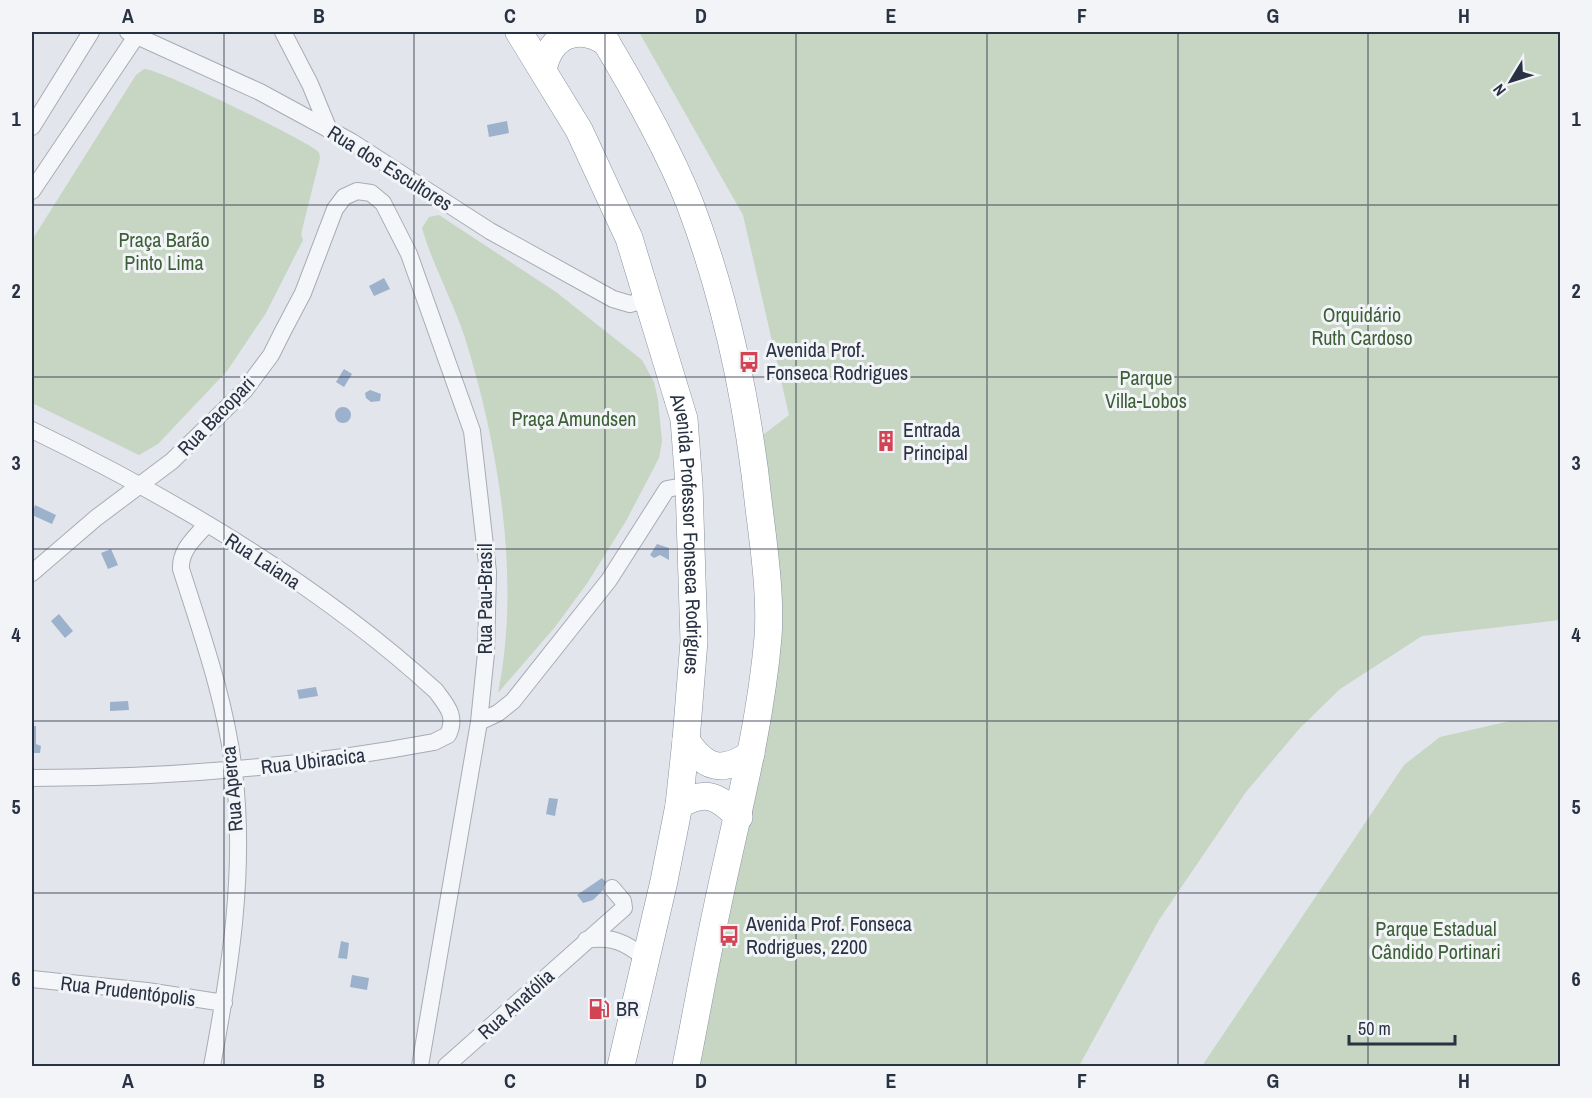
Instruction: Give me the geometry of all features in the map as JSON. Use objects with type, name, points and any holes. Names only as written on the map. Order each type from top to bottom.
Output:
[{"type":"highway","name":"Avenida Professor Fonseca Rodrigues","points":[[519,32],[579,130],[619,217],[649,299],[684,419],[689,485],[694,641],[686,740],[679,805],[621,1066]]},
{"type":"highway","points":[[543,70],[548,51],[564,37],[589,33],[604,37],[689,202],[730,329],[750,424],[762,532],[768,633],[751,754],[739,817],[716,911],[686,1066]]},
{"type":"highway","points":[[686,740],[701,759],[720,766],[730,767],[751,754]]},
{"type":"highway","points":[[679,805],[698,796],[714,797],[723,801],[739,817]]},
{"type":"street","points":[[32,127],[91,32]]},
{"type":"street","points":[[283,32],[310,84],[329,130]]},
{"type":"street","points":[[32,191],[132,33]]},
{"type":"street","name":"Rua dos Escultores","points":[[132,33],[260,92],[329,130],[490,231],[613,299],[630,304],[649,299]]},
{"type":"street","name":"Rua Pau-Brasil","points":[[334,209],[344,197],[357,191],[371,193],[383,202],[409,254],[472,431],[488,572],[486,653],[479,722],[420,1066]]},
{"type":"street","name":"Rua Bacopari","points":[[32,573],[139,484],[164,468],[245,390],[271,356],[303,293],[334,209]]},
{"type":"street","name":"Rua Laiana","points":[[32,430],[139,484],[262,558],[341,613],[426,682],[448,706],[453,721],[448,735]]},
{"type":"street","points":[[479,722],[498,713],[513,701],[586,612],[667,489],[689,485]]},
{"type":"street","name":"Rua Aperca","points":[[206,525],[186,548],[181,559],[181,569],[212,665],[234,770],[237,894],[224,1003],[212,1066]]},
{"type":"street","name":"Rua Ubiracica","points":[[32,778],[234,770],[367,754],[434,742],[448,735]]},
{"type":"street","name":"Rua Anatólia","points":[[446,1066],[624,908],[612,888]]},
{"type":"street","points":[[586,940],[608,938],[622,941],[645,958]]},
{"type":"street","name":"Rua Prudentópolis","points":[[32,979],[147,991],[224,1003]]},
{"type":"green space","name":"Parque Villa-Lobos","points":[[639,32],[1560,32],[1560,620],[1422,636],[1340,689],[1300,728],[1246,792],[1159,920],[1079,1066],[689,1066],[754,774],[759,438],[789,415],[743,215]]},
{"type":"green space","name":"Praça Barão Pinto Lima","points":[[144,69],[201,91],[259,119],[316,150],[320,158],[301,234],[303,240],[266,313],[227,371],[158,444],[139,455],[32,403],[32,240],[136,75]]},
{"type":"green space","name":"Praça Amundsen","points":[[439,215],[556,292],[642,360],[654,382],[658,400],[662,441],[659,458],[626,521],[588,582],[555,627],[498,693],[505,650],[507,606],[507,560],[503,514],[488,424],[477,380],[460,324],[422,228],[429,217]]},
{"type":"green space","name":"Parque Estadual Cândido Portinari","points":[[1510,721],[1560,722],[1560,1066],[1202,1066],[1404,765],[1440,737]]},
{"type":"water","points":[[507,121],[509,133],[489,137],[487,125]]},
{"type":"water","points":[[384,278],[390,289],[374,296],[369,286]]},
{"type":"water","points":[[344,369],[352,374],[344,387],[336,382]]},
{"type":"water","points":[[370,390],[381,394],[380,401],[371,402],[366,398],[365,393]]},
{"type":"water","points":[[343,407],[351,415],[343,423],[335,415]]},
{"type":"water","points":[[35,505],[56,515],[52,524],[32,515]]},
{"type":"water","points":[[657,544],[669,548],[669,560],[660,555],[654,558],[650,555]]},
{"type":"water","points":[[111,549],[118,565],[108,569],[101,553]]},
{"type":"water","points":[[59,614],[73,631],[65,638],[51,621]]},
{"type":"water","points":[[316,687],[318,696],[299,699],[297,690]]},
{"type":"water","points":[[128,701],[129,710],[110,711],[110,702]]},
{"type":"water","points":[[32,726],[36,726],[36,744],[41,746],[40,753],[32,753]]},
{"type":"water","points":[[549,798],[558,799],[555,816],[546,814]]},
{"type":"water","points":[[602,878],[608,885],[593,900],[583,903],[577,895]]},
{"type":"water","points":[[341,941],[349,943],[347,959],[338,958]]},
{"type":"water","points":[[352,975],[369,978],[367,990],[350,987]]},
{"type":"place","name":"Avenida Prof. Fonseca Rodrigues","points":[[749,362]]},
{"type":"place","name":"Entrada Principal","points":[[886,441]]},
{"type":"place","name":"Avenida Prof. Fonseca Rodrigues, 2200","points":[[729,936]]},
{"type":"place","name":"BR","points":[[599,1009]]},
{"type":"park label","name":"Orquidário Ruth Cardoso","points":[[1362,326]]}]
